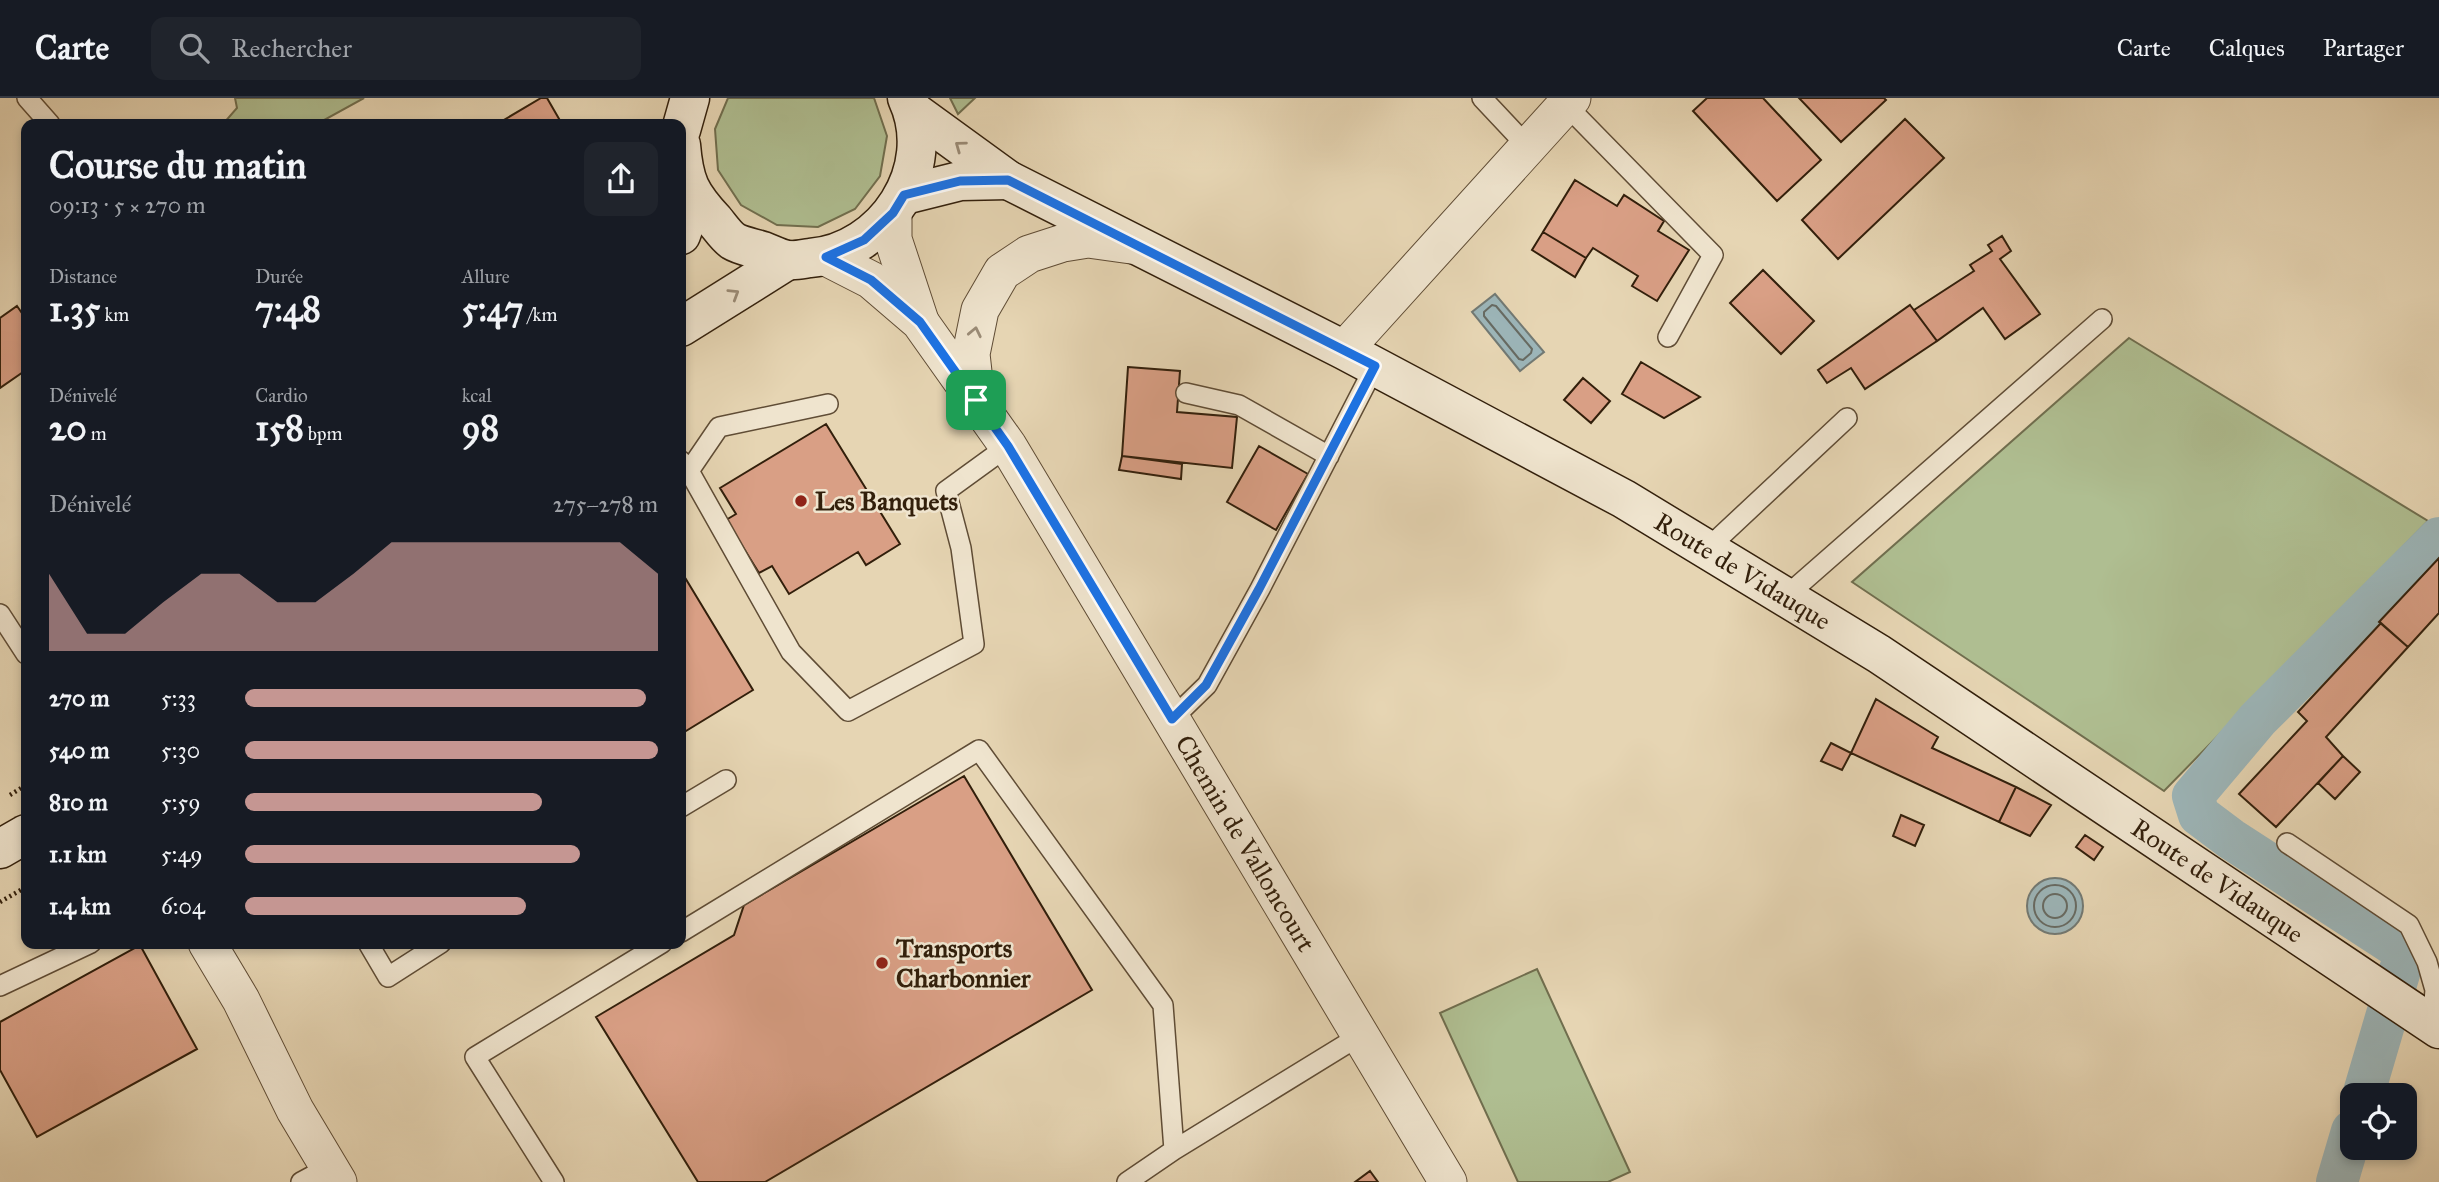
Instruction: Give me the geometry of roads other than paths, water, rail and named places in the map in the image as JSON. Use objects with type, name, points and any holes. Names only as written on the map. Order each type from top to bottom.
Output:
[{"type":"street","points":[[669,98],[675,119]]},
{"type":"street","points":[[684,119],[690,98]]},
{"type":"street","points":[[1359,358],[1528,147],[1569,101]]},
{"type":"street","points":[[686,177],[694,198],[733,241],[788,260],[826,257],[864,240],[899,204],[914,168],[917,139],[910,104]]},
{"type":"street","name":"Route de Vidauque","points":[[910,104],[1008,180],[1359,358],[1624,499],[1707,549],[1880,654],[2435,1027]]},
{"type":"street","name":"Route de Vidauque","points":[[899,204],[960,181],[1008,180]]},
{"type":"street","points":[[686,221],[694,198]]},
{"type":"street","name":"Chemin de Valloncourt","points":[[899,204],[893,239],[920,322]]},
{"type":"street","name":"Chemin de Valloncourt","points":[[976,400],[971,354],[980,310],[1002,272],[1029,254],[1063,243],[1088,239],[1140,246]]},
{"type":"street","name":"Chemin de Valloncourt","points":[[826,257],[871,280],[920,322],[1008,446],[1448,1182]]},
{"type":"street","points":[[686,324],[788,260]]},
{"type":"street","points":[[0,849],[21,837]]},
{"type":"street","points":[[211,949],[241,1000],[295,1110],[322,1177]]},
{"type":"lane","points":[[27,98],[46,119]]},
{"type":"lane","points":[[1482,98],[1528,147]]},
{"type":"lane","points":[[1569,101],[1713,255],[1668,337]]},
{"type":"lane","points":[[1785,597],[2102,319]]},
{"type":"lane","points":[[1172,719],[1206,685],[1329,456],[1359,358]]},
{"type":"lane","points":[[1186,393],[1239,405],[1329,456]]},
{"type":"lane","points":[[686,465],[719,427],[828,404]]},
{"type":"lane","points":[[1707,549],[1846,418]]},
{"type":"lane","points":[[686,468],[791,652],[848,710],[974,645],[961,548],[946,491],[1008,446]]},
{"type":"lane","points":[[0,614],[21,646]]},
{"type":"lane","points":[[686,929],[979,750],[1163,1005],[1174,1150]]},
{"type":"lane","points":[[686,804],[726,780]]},
{"type":"lane","points":[[2287,843],[2409,925],[2427,962],[2435,990],[2435,1027]]},
{"type":"lane","points":[[0,986],[78,949]]},
{"type":"lane","points":[[372,949],[388,977],[432,949]]},
{"type":"lane","points":[[554,1182],[475,1057],[652,949]]},
{"type":"lane","points":[[1127,1182],[1361,1035]]},
{"type":"water","points":[[1495,294],[1544,352],[1520,371],[1472,312]]},
{"type":"water","points":[[2055,878],[2066,880],[2075,886],[2081,895],[2081,917],[2075,926],[2066,932],[2055,934],[2044,932],[2035,926],[2029,917],[2027,906],[2029,895],[2035,886],[2044,880]]},
{"type":"waterway","points":[[2367,1083],[2403,960],[2402,950],[2231,839],[2199,815],[2193,796],[2258,719],[2439,538]]},
{"type":"waterway","points":[[2337,1182],[2343,1160]]},
{"type":"place","name":"Les Banquets","points":[[801,501]]},
{"type":"place","name":"Transports Charbonnier","points":[[882,963]]}]
